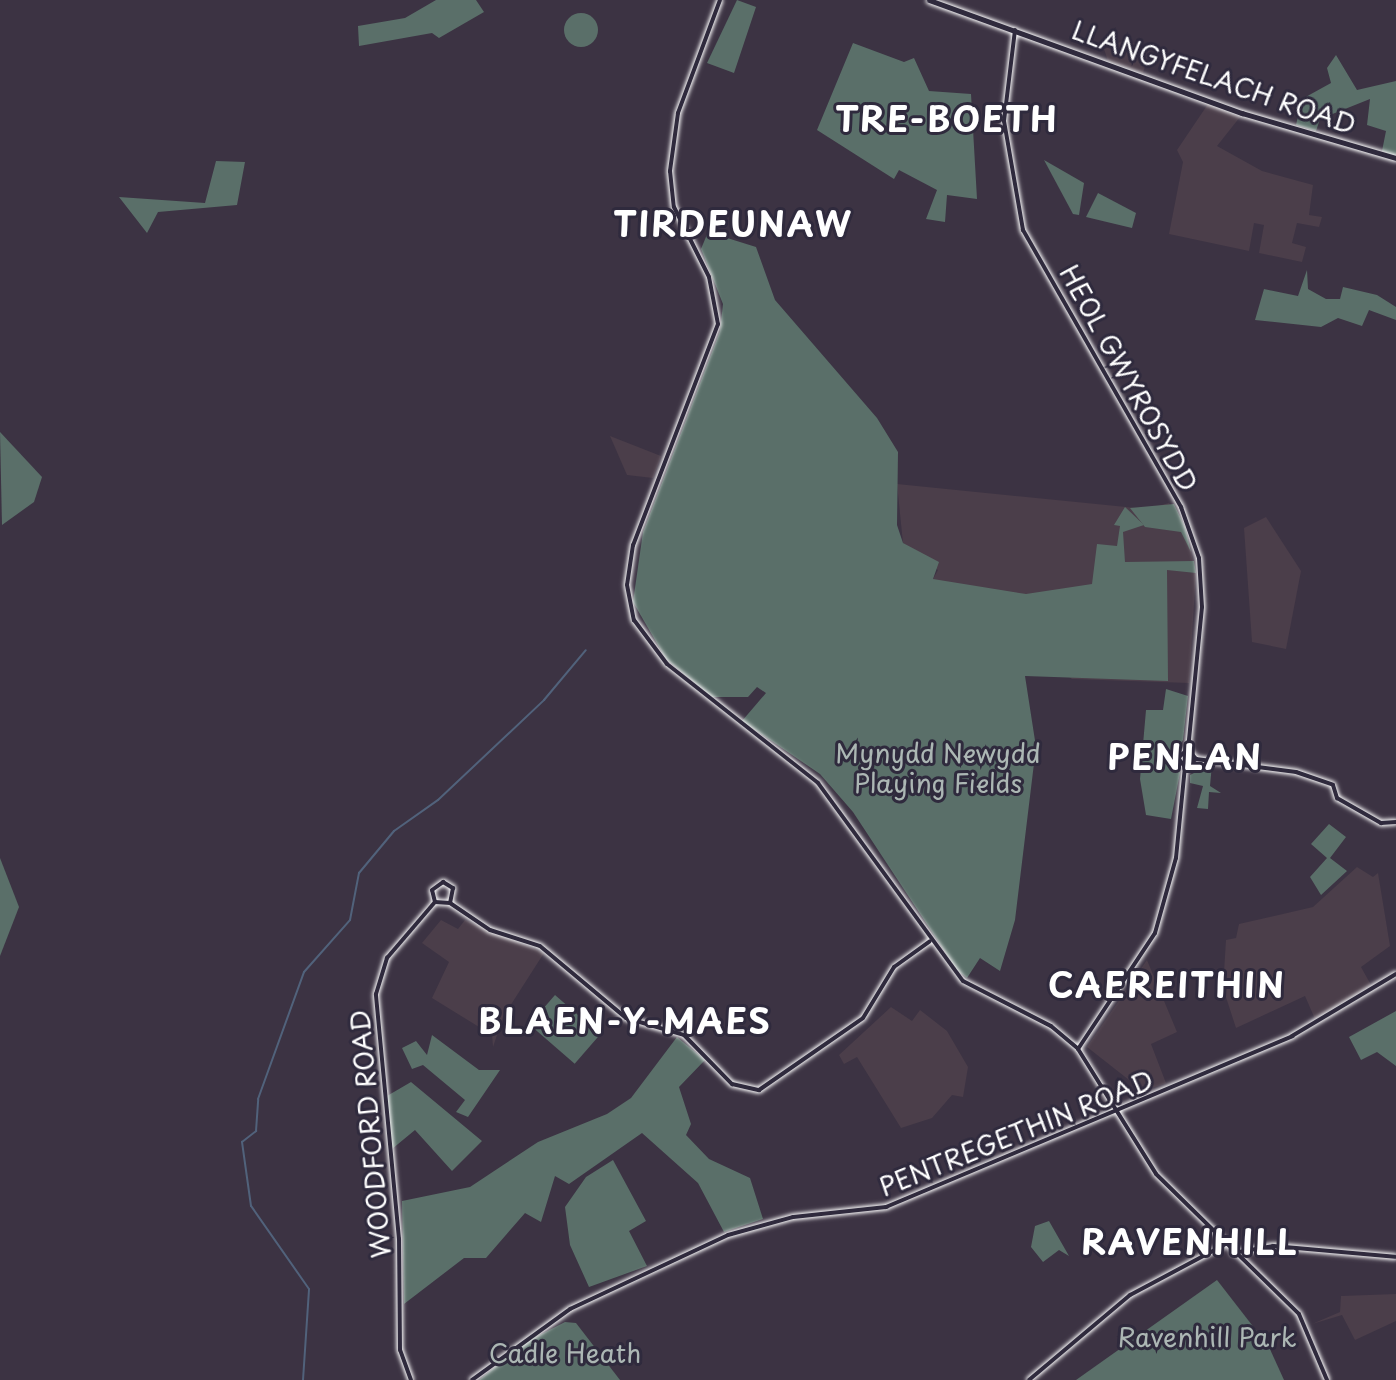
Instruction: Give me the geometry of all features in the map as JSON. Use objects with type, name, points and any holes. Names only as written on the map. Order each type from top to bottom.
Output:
[{"type":"main road","name":"LLANGYFELACH ROAD","points":[[929,0],[1242,113],[1396,158]]},
{"type":"street","points":[[720,0],[678,113],[670,157],[674,207],[697,250],[718,324],[638,530],[629,607],[667,664],[818,783],[930,941],[963,981],[1051,1026],[1078,1049],[1156,1174],[1224,1245],[1299,1314],[1327,1380]]},
{"type":"street","name":"HEOL GWYROSYDD","points":[[1015,30],[1004,121],[1023,230],[1162,471],[1197,549],[1202,607],[1188,749],[1178,755],[1185,767]]},
{"type":"street","points":[[1188,749],[1196,759],[1306,776],[1333,785],[1337,798],[1381,823],[1396,822]]},
{"type":"street","points":[[1078,1049],[1155,933],[1176,858],[1185,767],[1196,759]]},
{"type":"street","name":"WOODFORD ROAD","points":[[411,1380],[400,1350],[399,1239],[376,994],[387,958],[435,902],[432,890],[443,882],[453,888],[450,903]]},
{"type":"street","points":[[435,902],[450,903],[490,930],[540,946],[626,1018],[684,1035],[732,1084],[759,1090],[863,1018],[894,967],[930,941]]},
{"type":"street","name":"PENTREGETHIN ROAD","points":[[472,1380],[570,1309],[728,1235],[793,1217],[886,1207],[1292,1036],[1396,974]]},
{"type":"street","points":[[1029,1380],[1130,1295],[1224,1245]]},
{"type":"street","points":[[1233,1253],[1273,1246],[1396,1257]]},
{"type":"shaded area","points":[[1125,40],[1150,49],[1143,73],[1108,61],[1104,49]]},
{"type":"shaded area","points":[[1208,104],[1240,117],[1217,146],[1262,171],[1313,185],[1309,215],[1322,217],[1319,227],[1297,223],[1292,243],[1306,247],[1302,262],[1259,253],[1264,225],[1254,223],[1249,251],[1169,234],[1183,162],[1177,150]]},
{"type":"shaded area","points":[[610,436],[661,456],[653,478],[627,475]]},
{"type":"shaded area","points":[[897,484],[1146,509],[1169,503],[1185,527],[1196,573],[1189,683],[1072,679],[933,579],[938,570],[903,543]]},
{"type":"shaded area","points":[[1266,517],[1301,571],[1286,649],[1252,642],[1244,528]]},
{"type":"shaded area","points":[[1357,867],[1373,877],[1378,873],[1390,946],[1361,967],[1371,985],[1315,1019],[1305,996],[1236,1028],[1223,988],[1226,940],[1236,938],[1239,924],[1313,907]]},
{"type":"shaded area","points":[[441,920],[458,929],[465,920],[544,953],[503,1017],[493,1047],[492,1035],[432,998],[449,962],[422,943]]},
{"type":"shaded area","points":[[1147,960],[1177,1032],[1151,1044],[1166,1083],[1143,1091],[1087,1047]]},
{"type":"shaded area","points":[[891,1007],[912,1021],[920,1010],[947,1031],[968,1067],[963,1097],[952,1095],[932,1118],[901,1128],[857,1057],[844,1064],[839,1055]]},
{"type":"shaded area","points":[[1396,1294],[1396,1321],[1355,1340],[1342,1315],[1312,1324],[1340,1312],[1341,1296]]},
{"type":"green space","points":[[436,0],[476,0],[484,12],[439,38],[432,33],[359,46],[358,26],[405,18]]},
{"type":"green space","points":[[737,0],[756,7],[734,73],[707,63]]},
{"type":"green space","points":[[581,13],[593,18],[598,30],[593,42],[581,47],[569,42],[564,30],[569,18]]},
{"type":"green space","points":[[853,43],[904,62],[914,58],[929,91],[971,94],[977,199],[947,195],[945,222],[926,219],[937,190],[899,170],[894,179],[817,130]]},
{"type":"green space","points":[[1336,55],[1357,90],[1396,81],[1396,156],[1382,151],[1386,131],[1367,125],[1370,99],[1320,119],[1316,131],[1296,125],[1302,99],[1331,83],[1327,68]]},
{"type":"green space","points":[[1044,160],[1084,183],[1079,215],[1073,214]]},
{"type":"green space","points":[[216,161],[245,162],[237,205],[158,212],[147,233],[119,197],[205,203]]},
{"type":"green space","points":[[1098,193],[1136,213],[1132,228],[1086,217]]},
{"type":"green space","name":"Mynydd Newydd Playing Fields","points":[[708,232],[756,247],[775,300],[877,418],[898,452],[897,525],[903,543],[939,562],[933,579],[1026,594],[1092,584],[1097,544],[1117,546],[1120,526],[1114,525],[1125,507],[1144,525],[1123,532],[1125,562],[1194,561],[1196,573],[1167,570],[1168,681],[1025,676],[1036,747],[1015,920],[1000,971],[980,958],[967,978],[957,970],[853,812],[820,774],[742,721],[766,693],[757,687],[748,697],[712,697],[666,659],[633,602],[643,532],[720,331],[723,304],[701,249]]},
{"type":"green space","points":[[1307,270],[1308,289],[1326,299],[1340,299],[1343,287],[1377,295],[1396,307],[1396,320],[1369,310],[1362,326],[1338,318],[1321,327],[1255,320],[1264,289],[1298,296]]},
{"type":"green space","points":[[0,432],[42,477],[34,502],[2,525]]},
{"type":"green space","points":[[1174,504],[1185,527],[1191,552],[1181,532],[1145,527],[1130,508]]},
{"type":"green space","points":[[1166,689],[1188,696],[1183,740],[1173,756],[1180,773],[1171,819],[1146,815],[1140,779],[1146,710],[1163,710]]},
{"type":"green space","points":[[1212,764],[1210,786],[1221,793],[1209,792],[1208,809],[1197,808],[1203,786],[1190,783],[1190,775]]},
{"type":"green space","points":[[1329,824],[1346,837],[1330,858],[1347,871],[1321,895],[1310,877],[1327,858],[1311,844]]},
{"type":"green space","points":[[0,858],[19,907],[0,956]]},
{"type":"green space","points":[[555,995],[600,1034],[575,1064],[529,1024]]},
{"type":"green space","points":[[1396,1011],[1396,1066],[1377,1052],[1361,1060],[1349,1037]]},
{"type":"green space","points":[[432,1035],[479,1070],[500,1070],[468,1117],[456,1112],[465,1100],[423,1065],[412,1069],[402,1048],[416,1041],[427,1055]]},
{"type":"green space","points":[[677,1037],[705,1060],[679,1087],[691,1124],[686,1135],[709,1159],[750,1178],[763,1219],[724,1232],[698,1183],[642,1133],[569,1184],[555,1176],[541,1222],[525,1213],[486,1258],[464,1258],[404,1304],[402,1201],[470,1187],[538,1142],[607,1114],[631,1098]]},
{"type":"green space","points":[[411,1082],[482,1141],[452,1171],[415,1130],[392,1149],[387,1096]]},
{"type":"green space","points":[[613,1160],[646,1221],[629,1231],[647,1266],[589,1287],[570,1245],[565,1207],[586,1177]]},
{"type":"green space","points":[[1049,1221],[1069,1256],[1059,1250],[1043,1262],[1031,1247],[1035,1226]]},
{"type":"green space","name":"Ravenhill Park","points":[[1217,1280],[1269,1347],[1284,1380],[1076,1380]]},
{"type":"green space","name":"Cadle Heath","points":[[565,1322],[576,1323],[620,1380],[479,1380],[524,1343]]},
{"type":"waterway","points":[[303,1380],[309,1289],[251,1206],[242,1142],[256,1131],[258,1099],[304,972],[350,920],[359,873],[394,831],[438,800],[544,700],[586,650]]},
{"type":"district","name":"TRE-BOETH","points":[[947,119]]},
{"type":"district","name":"TIRDEUNAW","points":[[733,224]]},
{"type":"district","name":"PENLAN","points":[[1185,757]]},
{"type":"district","name":"CAEREITHIN","points":[[1167,985]]},
{"type":"district","name":"BLAEN-Y-MAES","points":[[625,1021]]},
{"type":"district","name":"RAVENHILL","points":[[1190,1242]]}]
